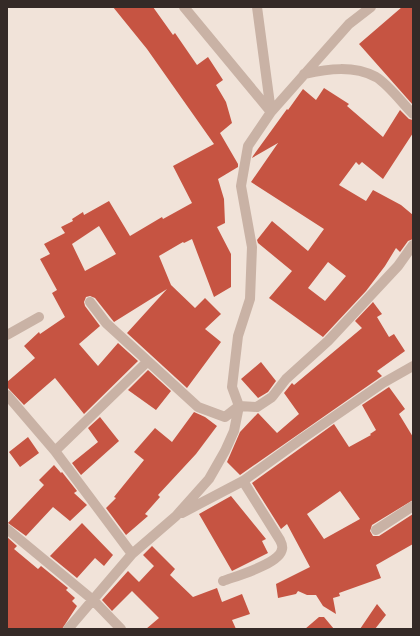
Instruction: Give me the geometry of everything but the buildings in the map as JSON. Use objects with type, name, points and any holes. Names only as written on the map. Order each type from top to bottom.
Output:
[{"type":"street","points":[[184,7],[271,112]]},
{"type":"street","points":[[257,7],[271,112]]},
{"type":"street","points":[[68,629],[132,554],[176,516],[209,479],[225,451],[234,431],[239,406],[232,387],[238,336],[250,299],[252,246],[241,186],[248,146],[271,112],[304,74],[349,24],[371,7]]},
{"type":"street","points":[[304,74],[348,68],[364,72],[377,78],[413,114]]},
{"type":"street","points":[[90,302],[106,323],[198,407],[226,417],[239,406],[257,407],[272,397],[286,379],[328,341],[387,278],[413,245]]},
{"type":"street","points":[[7,335],[38,317]]},
{"type":"street","points":[[55,451],[147,362]]},
{"type":"street","points":[[176,516],[243,481],[306,435],[413,366]]},
{"type":"street","points":[[7,395],[55,451],[132,554]]},
{"type":"street","points":[[223,581],[269,563],[279,556],[282,548],[280,540],[243,481]]},
{"type":"street","points":[[376,530],[413,506]]},
{"type":"street","points":[[7,529],[93,600],[121,629]]}]
